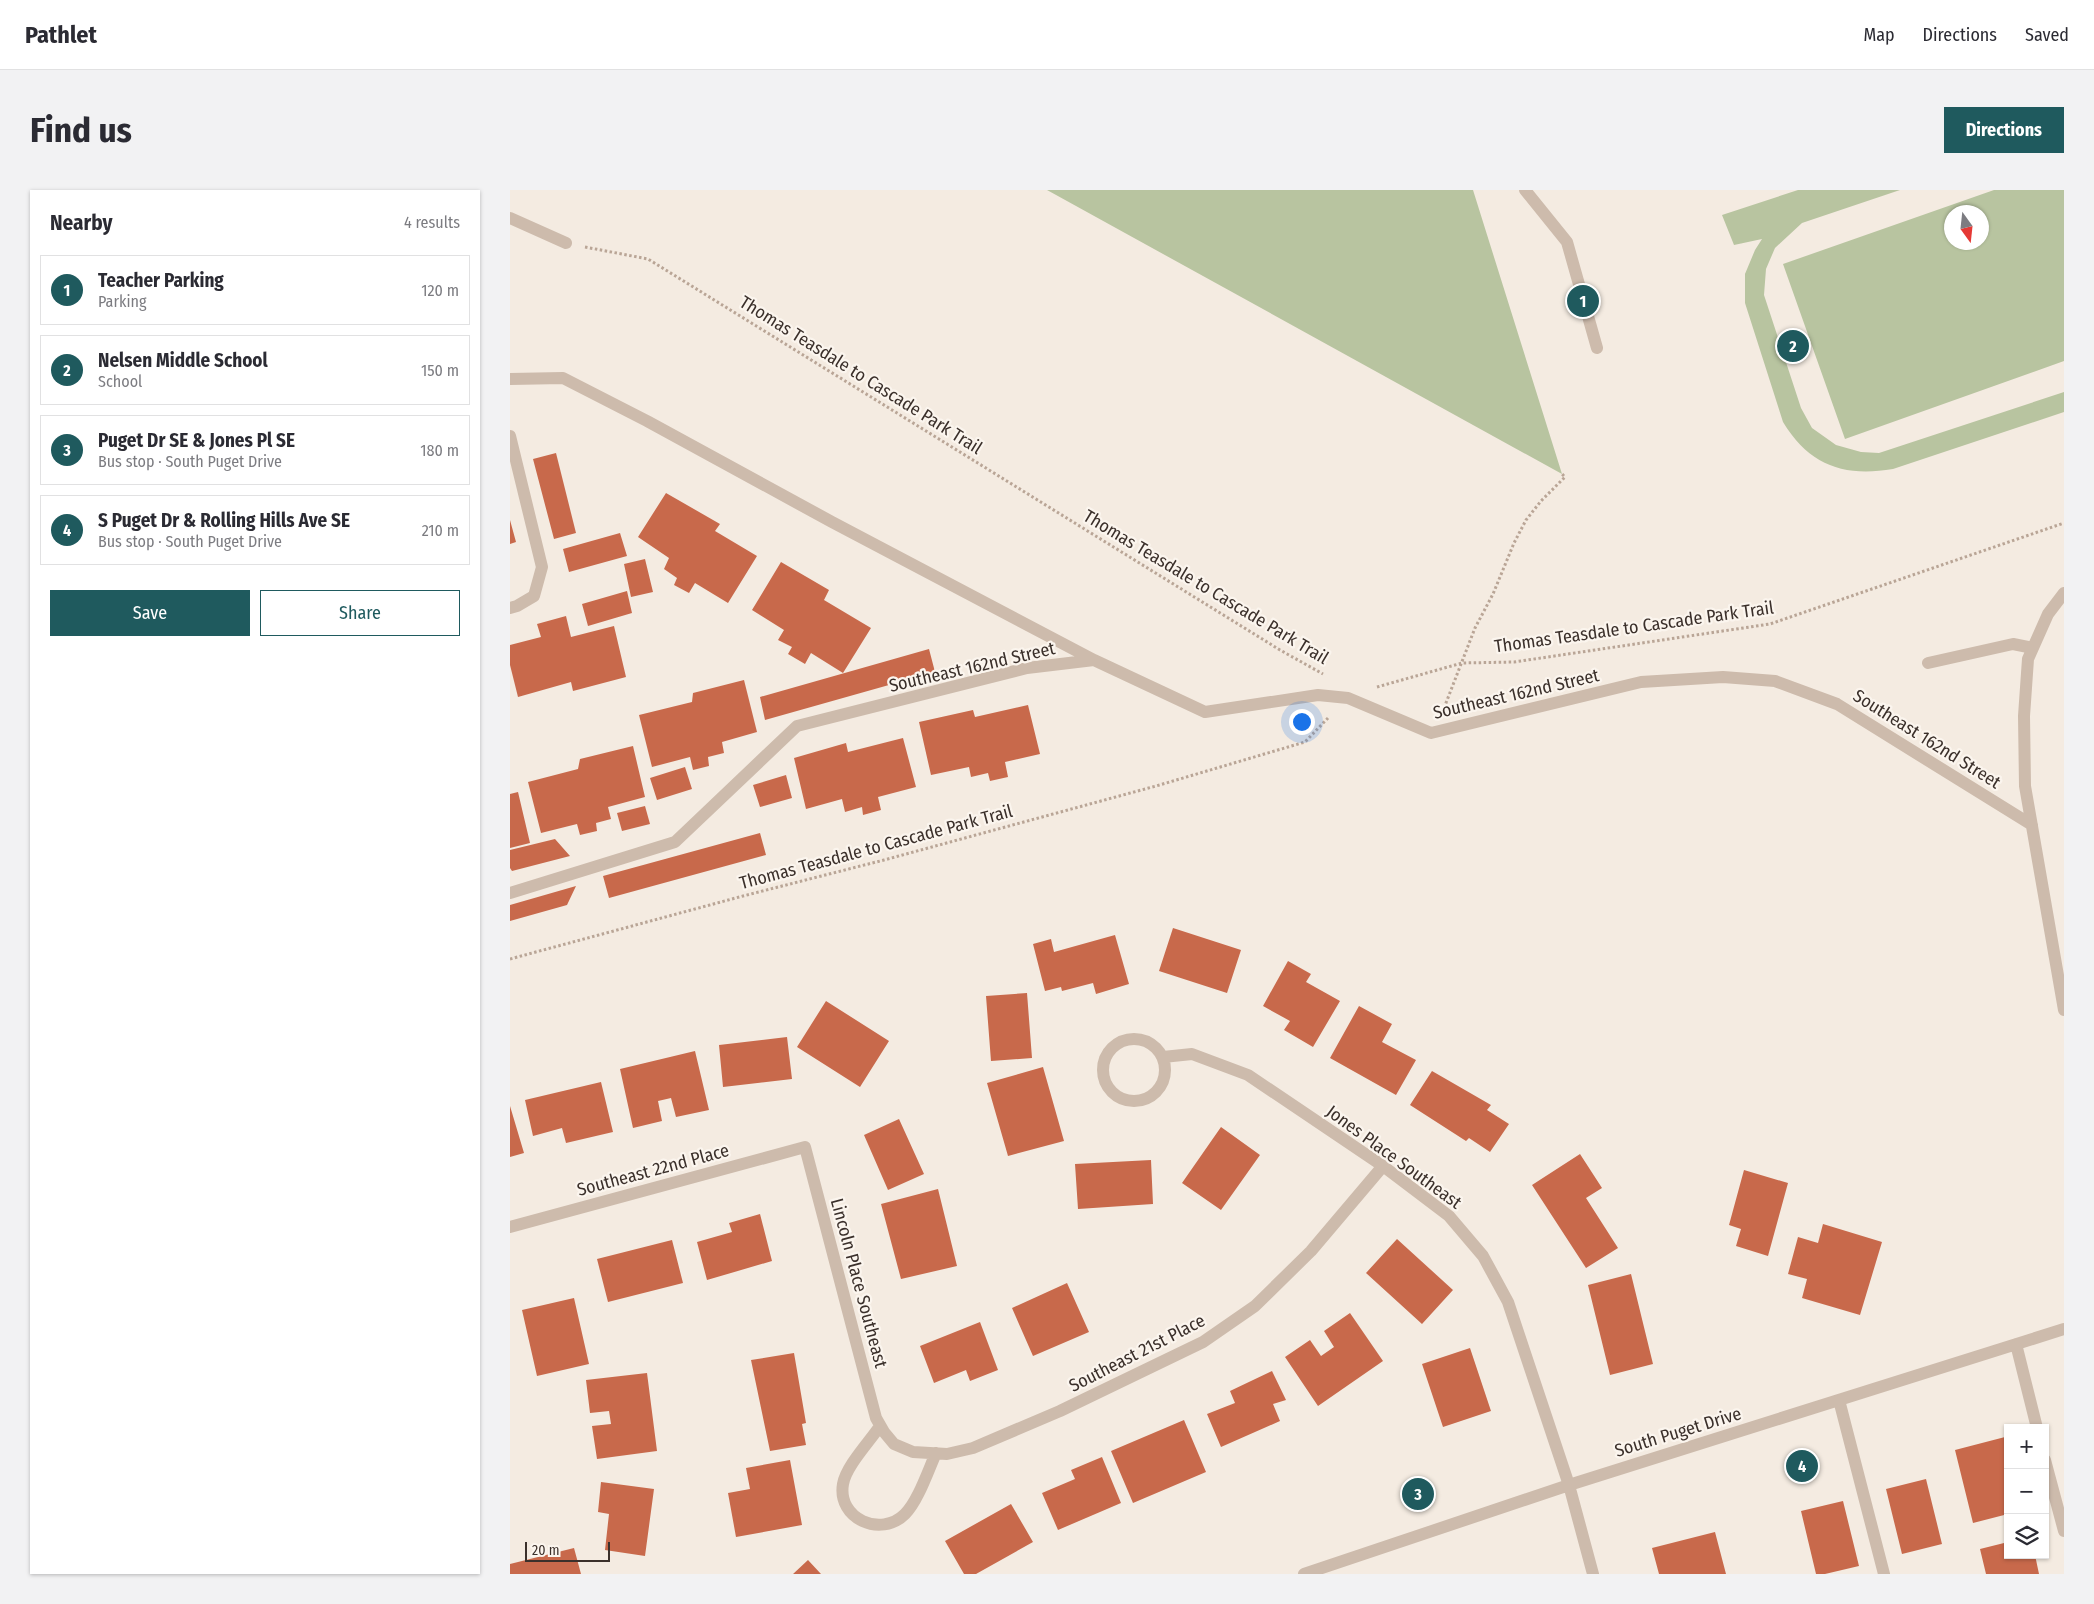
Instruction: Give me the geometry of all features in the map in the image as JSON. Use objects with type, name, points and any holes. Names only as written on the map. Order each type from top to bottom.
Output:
[{"type":"street","points":[[1526,190],[1567,242],[1596,348]]},
{"type":"street","points":[[510,218],[566,243]]},
{"type":"street","points":[[510,380],[563,378],[1094,660]]},
{"type":"street","points":[[510,436],[542,567],[534,596],[510,608]]},
{"type":"street","points":[[2064,593],[2048,614],[2028,659],[2024,716],[2025,786],[2064,1010]]},
{"type":"street","points":[[1928,663],[2013,644],[2033,648]]},
{"type":"street","name":"Southeast 162nd Street","points":[[510,893],[675,842],[798,726],[1027,668],[1094,660],[1205,712],[1318,695],[1348,698],[1432,734],[1641,682],[1723,677],[1775,681],[1837,704],[2032,825]]},
{"type":"street","points":[[1129,1039],[1149,1042],[1157,1048],[1163,1057],[1166,1067],[1165,1078],[1153,1095],[1133,1102],[1113,1094],[1106,1086],[1102,1066],[1105,1056],[1119,1042],[1129,1039]]},
{"type":"street","name":"Jones Place Southeast","points":[[1163,1057],[1192,1054],[1248,1075],[1383,1166],[1449,1216],[1483,1256],[1508,1302],[1569,1485],[1593,1574]]},
{"type":"street","name":"Southeast 22nd Place","points":[[510,1227],[805,1147]]},
{"type":"street","name":"Lincoln Place Southeast","points":[[805,1147],[876,1418],[894,1444],[913,1452]]},
{"type":"street","name":"Southeast 21st Place","points":[[913,1452],[947,1454],[974,1448],[1060,1411],[1203,1342],[1255,1306],[1311,1251],[1383,1166]]},
{"type":"street","name":"South Puget Drive","points":[[1304,1574],[1569,1485],[2064,1329]]},
{"type":"street","points":[[2016,1344],[2036,1424]]},
{"type":"street","points":[[1839,1400],[1884,1574]]},
{"type":"street","points":[[880,1426],[846,1474],[843,1484],[843,1496],[847,1507],[854,1516],[864,1522],[875,1526],[887,1525],[898,1520],[906,1513],[936,1453]]},
{"type":"street","points":[[2047,1469],[2064,1531]]},
{"type":"path","name":"Thomas Teasdale to Cascade Park Trail","points":[[566,243],[648,259],[1280,650],[1332,678]]},
{"type":"path","points":[[1432,734],[1475,628],[1493,594],[1514,542],[1526,520],[1565,477],[1562,474]]},
{"type":"path","name":"Thomas Teasdale to Cascade Park Trail","points":[[1374,687],[1462,663],[1514,662],[1770,624],[2064,524]]},
{"type":"path","name":"Thomas Teasdale to Cascade Park Trail","points":[[510,960],[743,896],[894,858],[1305,742],[1348,698]]},
{"type":"green space","points":[[1047,190],[1473,190],[1562,474]]},
{"type":"green space","points":[[1798,190],[1900,190],[1802,223],[1775,248],[1766,269],[1764,295],[1801,408],[1812,428],[1836,445],[1861,452],[1879,453],[2064,392],[2064,412],[1893,469],[1859,471],[1844,469],[1830,465],[1805,449],[1793,437],[1783,422],[1745,303],[1745,274],[1762,239],[1734,245],[1722,215]]},
{"type":"green space","points":[[1994,190],[2064,190],[2064,361],[1845,439],[1783,264],[1944,208],[1944,250],[1989,250],[1989,205],[1951,205]]},
{"type":"building","points":[[556,453],[576,533],[554,539],[533,459]]},
{"type":"building","points":[[666,493],[720,524],[715,531],[757,556],[728,603],[695,583],[689,593],[674,585],[677,578],[664,569],[669,558],[638,537]]},
{"type":"building","points":[[510,520],[516,542],[510,544]]},
{"type":"building","points":[[620,533],[627,556],[569,572],[563,549]]},
{"type":"building","points":[[645,559],[653,592],[631,597],[624,564]]},
{"type":"building","points":[[781,562],[829,590],[824,600],[871,628],[843,673],[811,653],[805,664],[788,654],[792,647],[778,640],[784,630],[752,610]]},
{"type":"building","points":[[627,591],[632,613],[588,626],[582,604]]},
{"type":"building","points":[[566,616],[571,637],[614,626],[626,677],[573,691],[571,682],[518,697],[510,665],[510,645],[541,637],[537,624]]},
{"type":"building","points":[[929,649],[935,672],[765,720],[760,697]]},
{"type":"building","points":[[744,680],[757,732],[722,742],[724,753],[708,757],[709,766],[693,770],[690,757],[652,767],[639,715],[692,702],[693,693]]},
{"type":"building","points":[[1028,705],[1040,754],[1005,762],[1008,777],[990,781],[988,773],[971,777],[969,767],[931,775],[919,722],[973,710],[975,717]]},
{"type":"building","points":[[903,738],[916,787],[878,797],[881,810],[863,815],[862,807],[845,812],[842,799],[806,809],[794,758],[846,743],[848,752]]},
{"type":"building","points":[[633,746],[645,797],[608,807],[611,819],[596,823],[597,831],[580,835],[577,824],[541,833],[528,782],[578,769],[580,759]]},
{"type":"building","points":[[685,767],[692,789],[657,800],[650,778]]},
{"type":"building","points":[[786,775],[792,798],[760,807],[753,785]]},
{"type":"building","points":[[518,792],[530,843],[510,848],[510,794]]},
{"type":"building","points":[[645,806],[650,824],[622,831],[617,813]]},
{"type":"building","points":[[760,833],[766,855],[609,898],[603,876]]},
{"type":"building","points":[[555,839],[570,856],[512,871],[510,868],[510,850]]},
{"type":"building","points":[[576,886],[567,905],[510,921],[510,905]]},
{"type":"building","points":[[1173,928],[1241,950],[1227,993],[1159,971]]},
{"type":"building","points":[[1115,935],[1129,984],[1096,994],[1093,983],[1062,991],[1061,987],[1045,991],[1033,944],[1051,939],[1054,952]]},
{"type":"building","points":[[1288,961],[1311,974],[1306,982],[1340,1001],[1313,1047],[1284,1030],[1290,1021],[1263,1006]]},
{"type":"building","points":[[1027,993],[1032,1058],[991,1061],[986,996]]},
{"type":"building","points":[[826,1001],[889,1041],[860,1087],[797,1047]]},
{"type":"building","points":[[1359,1006],[1392,1024],[1382,1042],[1416,1060],[1396,1095],[1330,1058]]},
{"type":"building","points":[[787,1037],[792,1079],[723,1087],[719,1045]]},
{"type":"building","points":[[695,1051],[709,1110],[676,1117],[671,1098],[658,1101],[662,1121],[633,1128],[620,1069]]},
{"type":"building","points":[[1043,1067],[1064,1141],[1008,1156],[987,1083]]},
{"type":"building","points":[[1432,1071],[1491,1105],[1487,1110],[1509,1124],[1490,1152],[1469,1138],[1466,1141],[1410,1105]]},
{"type":"building","points":[[601,1082],[613,1132],[566,1143],[562,1128],[533,1136],[525,1100]]},
{"type":"building","points":[[510,1106],[524,1153],[510,1157]]},
{"type":"building","points":[[899,1119],[924,1174],[888,1190],[864,1135]]},
{"type":"building","points":[[1221,1127],[1260,1155],[1221,1210],[1182,1183]]},
{"type":"building","points":[[1580,1154],[1602,1188],[1586,1198],[1618,1248],[1586,1268],[1532,1185]]},
{"type":"building","points":[[1151,1160],[1153,1204],[1078,1209],[1075,1164]]},
{"type":"building","points":[[1744,1170],[1788,1183],[1768,1256],[1736,1246],[1741,1229],[1729,1225]]},
{"type":"building","points":[[938,1189],[957,1266],[901,1279],[881,1204]]},
{"type":"building","points":[[760,1214],[772,1261],[707,1280],[697,1242],[732,1232],[729,1223]]},
{"type":"building","points":[[1823,1224],[1882,1242],[1860,1315],[1802,1298],[1807,1279],[1788,1274],[1798,1237],[1818,1243]]},
{"type":"building","points":[[1397,1239],[1453,1290],[1422,1324],[1366,1273]]},
{"type":"building","points":[[672,1240],[683,1283],[608,1302],[597,1259]]},
{"type":"building","points":[[1631,1274],[1653,1364],[1610,1375],[1588,1285]]},
{"type":"building","points":[[1067,1283],[1089,1332],[1033,1356],[1012,1308]]},
{"type":"building","points":[[574,1298],[589,1364],[537,1376],[522,1310]]},
{"type":"building","points":[[1350,1313],[1383,1361],[1318,1406],[1285,1357],[1310,1340],[1321,1356],[1334,1347],[1324,1331]]},
{"type":"building","points":[[980,1322],[998,1370],[970,1381],[966,1370],[934,1383],[920,1346]]},
{"type":"building","points":[[1470,1348],[1491,1411],[1443,1427],[1422,1364]]},
{"type":"building","points":[[794,1353],[806,1423],[802,1424],[806,1445],[770,1451],[751,1360]]},
{"type":"building","points":[[1272,1371],[1286,1400],[1273,1404],[1280,1421],[1221,1447],[1207,1414],[1235,1403],[1230,1391]]},
{"type":"building","points":[[647,1373],[657,1451],[597,1459],[592,1426],[611,1424],[609,1411],[590,1413],[586,1380]]},
{"type":"building","points":[[1184,1420],[1206,1472],[1133,1503],[1111,1451]]},
{"type":"building","points":[[2004,1437],[2004,1515],[1973,1523],[1955,1450]]},
{"type":"building","points":[[1102,1457],[1121,1503],[1058,1530],[1042,1493],[1075,1479],[1071,1470]]},
{"type":"building","points":[[790,1460],[802,1525],[736,1537],[728,1493],[750,1489],[746,1468]]},
{"type":"building","points":[[1926,1479],[1942,1544],[1902,1554],[1886,1489]]},
{"type":"building","points":[[601,1482],[654,1489],[645,1556],[605,1550],[609,1514],[598,1512]]},
{"type":"building","points":[[1843,1501],[1859,1566],[1825,1574],[1816,1574],[1801,1511]]},
{"type":"building","points":[[1011,1504],[1033,1542],[976,1574],[964,1574],[945,1541]]},
{"type":"building","points":[[1715,1532],[1726,1574],[1659,1574],[1652,1548]]},
{"type":"building","points":[[2004,1543],[2004,1559],[2036,1559],[2039,1574],[1986,1574],[1980,1549]]},
{"type":"building","points":[[574,1548],[581,1574],[510,1574],[510,1564]]},
{"type":"building","points":[[808,1560],[821,1574],[793,1574]]},
{"type":"place","name":"Teacher Parking","points":[[1583,301]]},
{"type":"place","name":"Nelsen Middle School","points":[[1793,346]]},
{"type":"place","name":"S Puget Dr & Rolling Hills Ave SE","points":[[1802,1466]]},
{"type":"place","name":"Puget Dr SE & Jones Pl SE","points":[[1418,1494]]}]
